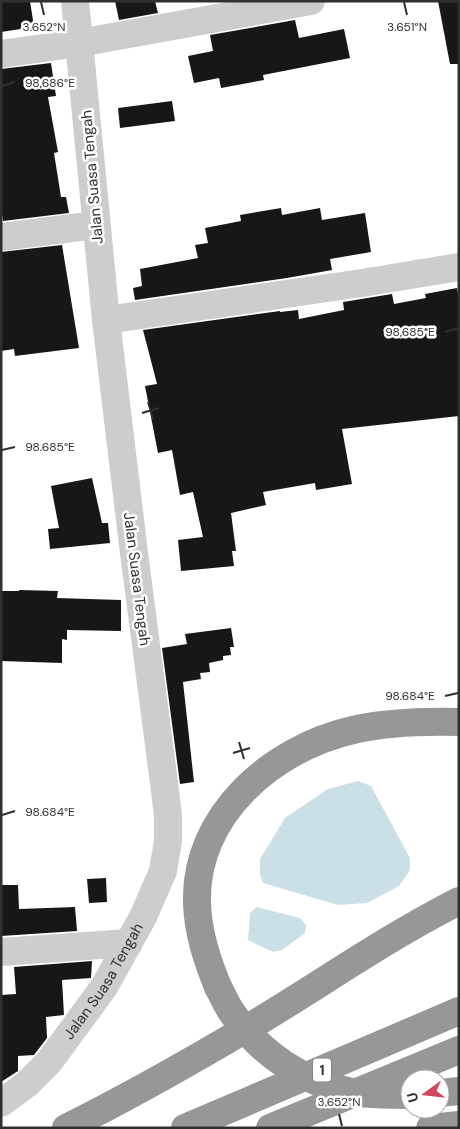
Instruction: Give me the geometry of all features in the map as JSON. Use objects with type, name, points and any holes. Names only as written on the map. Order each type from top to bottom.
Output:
[{"type":"highway","points":[[400,1095],[352,1092],[324,1084],[296,1072],[271,1056],[250,1035],[232,1014],[218,988],[207,959],[200,930],[197,901],[200,872],[209,842],[225,812],[248,784],[277,762],[309,744],[351,730],[393,722],[459,722]]},
{"type":"highway","points":[[66,1128],[158,1080],[262,1019],[394,936],[459,901]]},
{"type":"highway","name":"1","points":[[186,1128],[459,1011]]},
{"type":"highway","points":[[270,1128],[459,1050]]},
{"type":"highway","points":[[430,1128],[459,1125]]},
{"type":"street","name":"Jalan Suasa Tengah","points":[[1,1103],[27,1084],[48,1062],[104,987],[143,917],[164,871],[168,842],[168,816],[106,320],[75,1]]},
{"type":"street","points":[[1,54],[79,42],[259,6],[311,1]]},
{"type":"street","points":[[1,237],[96,225]]},
{"type":"street","points":[[106,320],[459,268]]},
{"type":"street","points":[[1,952],[129,943]]},
{"type":"shaded area","points":[[358,781],[371,786],[410,858],[410,870],[399,886],[367,903],[338,905],[263,883],[260,875],[260,859],[285,818],[328,789]]},
{"type":"shaded area","points":[[257,907],[300,918],[306,925],[305,933],[282,950],[273,952],[248,940],[250,913]]},
{"type":"building","points":[[1,1],[30,1],[34,27],[1,32]]},
{"type":"building","points":[[115,1],[155,1],[158,13],[119,20]]},
{"type":"building","points":[[438,1],[459,1],[459,64],[450,64]]},
{"type":"building","points":[[295,20],[299,38],[344,29],[350,58],[263,75],[264,80],[221,88],[219,78],[194,83],[188,56],[213,51],[210,35]]},
{"type":"building","points":[[51,63],[56,96],[48,97],[58,152],[54,153],[61,197],[66,197],[69,213],[3,221],[1,207],[1,69]]},
{"type":"building","points":[[172,101],[175,121],[120,128],[118,108]]},
{"type":"building","points":[[281,208],[282,215],[320,208],[322,220],[365,213],[371,252],[330,259],[332,270],[135,300],[133,288],[142,286],[140,269],[198,258],[195,245],[208,243],[205,228],[241,221],[240,215]]},
{"type":"building","points":[[62,245],[79,348],[15,356],[14,349],[1,351],[1,252]]},
{"type":"building","points":[[457,288],[459,300],[459,416],[342,429],[352,484],[316,490],[315,483],[263,492],[266,505],[231,513],[236,551],[232,551],[234,566],[181,571],[178,540],[203,537],[193,492],[180,495],[172,450],[158,453],[145,386],[157,384],[143,330],[280,311],[298,310],[299,319],[344,310],[343,302],[392,294],[394,304],[426,298],[425,294]]},
{"type":"building","points":[[92,478],[102,523],[108,523],[110,543],[50,549],[48,529],[59,528],[51,486]]},
{"type":"building","points":[[1,591],[58,591],[57,598],[121,600],[121,631],[67,630],[67,640],[62,639],[62,663],[1,661]]},
{"type":"building","points":[[231,628],[234,647],[230,647],[231,655],[223,656],[223,660],[209,663],[210,672],[200,673],[201,679],[183,682],[194,782],[180,784],[162,648],[187,644],[185,634]]},
{"type":"building","points":[[106,878],[107,902],[89,903],[87,879]]},
{"type":"building","points":[[1,885],[18,885],[19,909],[75,907],[77,931],[1,936]]},
{"type":"building","points":[[92,961],[91,978],[62,980],[64,1015],[46,1017],[47,1038],[34,1055],[18,1056],[18,1071],[1,1082],[1,995],[16,994],[14,967]]}]
